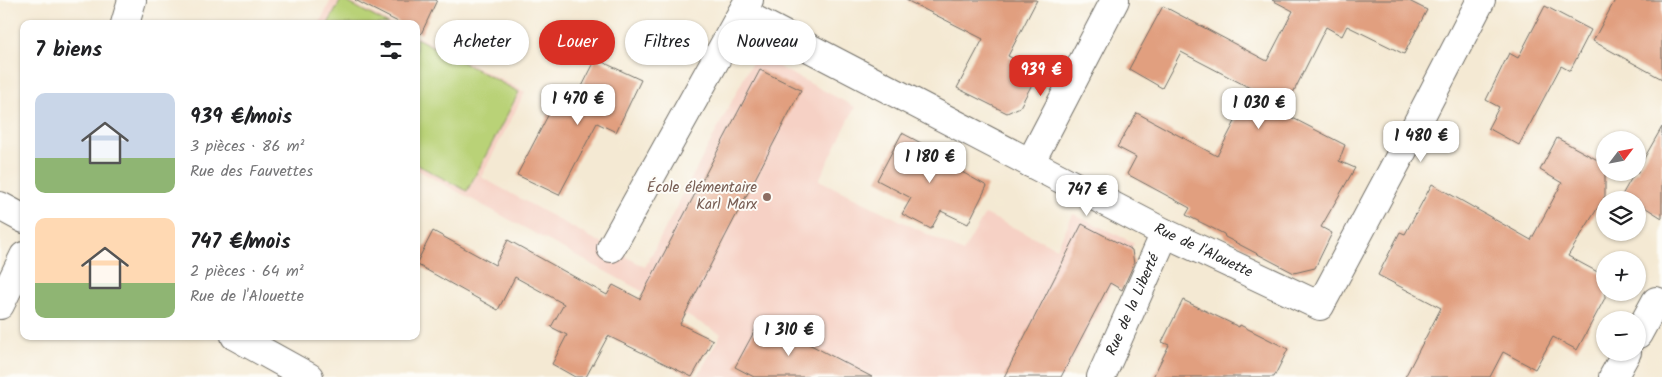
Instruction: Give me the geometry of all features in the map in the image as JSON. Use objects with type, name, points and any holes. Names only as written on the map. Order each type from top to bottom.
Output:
[{"type":"street","points":[[126,20],[132,0]]},
{"type":"street","points":[[1030,163],[1114,0]]},
{"type":"street","name":"Rue de l'Alouette","points":[[746,6],[1030,163],[1165,233],[1320,306],[1481,0]]},
{"type":"street","points":[[611,248],[746,6]]},
{"type":"street","points":[[0,206],[20,217]]},
{"type":"street","name":"Rue de la Liberté","points":[[1101,377],[1165,233]]},
{"type":"street","points":[[0,305],[20,264]]},
{"type":"street","points":[[1646,322],[1659,302]]},
{"type":"street","points":[[243,340],[309,377]]},
{"type":"street","points":[[1614,377],[1622,361]]},
{"type":"shaded area","points":[[331,0],[347,0],[385,20],[321,20]]},
{"type":"shaded area","name":"École élémentaire Karl Marx","points":[[420,38],[435,46],[435,65],[472,65],[525,92],[481,177],[645,267],[751,65],[775,65],[855,107],[819,180],[963,252],[985,214],[1057,248],[1073,214],[1134,243],[1063,377],[697,377],[721,334],[420,171]]},
{"type":"green space","points":[[341,0],[343,0],[380,20],[330,20]]},
{"type":"green space","points":[[420,40],[435,48],[435,65],[468,65],[519,92],[467,191],[420,166]]},
{"type":"building","points":[[355,0],[437,0],[421,34],[420,20],[394,20]]},
{"type":"building","points":[[906,0],[1037,0],[1008,56],[1039,71],[1020,107],[1007,113],[957,88],[983,39]]},
{"type":"building","points":[[1272,0],[1407,0],[1427,10],[1404,54],[1347,26],[1342,36],[1326,27],[1283,113],[1345,145],[1339,161],[1355,168],[1321,227],[1332,233],[1315,268],[1294,273],[1186,215],[1190,208],[1127,174],[1136,157],[1117,147],[1137,113],[1217,156],[1252,89],[1181,52],[1162,88],[1129,69],[1163,6],[1267,61],[1293,11]]},
{"type":"building","points":[[1615,0],[1662,0],[1662,79],[1593,41]]},
{"type":"building","points":[[1545,6],[1591,30],[1570,71],[1561,66],[1519,145],[1488,128],[1499,107],[1486,100],[1509,53],[1518,58]]},
{"type":"building","points":[[593,65],[609,65],[641,80],[616,132],[597,123],[559,195],[517,175],[555,102],[570,110]]},
{"type":"building","points":[[760,70],[801,90],[680,324],[713,340],[692,377],[608,336],[586,377],[575,377],[552,364],[567,335],[551,327],[564,304],[515,277],[498,310],[420,266],[420,256],[433,231],[495,265],[508,240],[607,295],[613,285],[640,299]]},
{"type":"building","points":[[1662,127],[1662,218],[1646,208],[1646,191],[1624,191],[1630,181],[1646,181],[1646,155]]},
{"type":"building","points":[[902,133],[938,152],[935,157],[987,186],[968,224],[941,211],[931,229],[902,214],[911,198],[877,180]]},
{"type":"building","points":[[1557,138],[1596,159],[1596,181],[1605,181],[1605,191],[1596,191],[1596,211],[1568,256],[1596,271],[1596,301],[1603,301],[1598,311],[1596,311],[1596,315],[1577,350],[1553,337],[1535,369],[1503,352],[1490,377],[1405,377],[1441,308],[1378,275],[1400,232],[1405,234],[1432,184],[1531,240],[1562,183],[1540,170]]},
{"type":"building","points":[[1082,224],[1132,250],[1134,264],[1122,290],[1110,283],[1061,377],[1004,377]]},
{"type":"building","points":[[1183,300],[1288,349],[1274,377],[1153,377],[1169,345],[1162,342]]},
{"type":"building","points":[[761,319],[872,377],[754,377],[735,367]]},
{"type":"place","name":"École élémentaire Karl Marx","points":[[767,197]]}]
